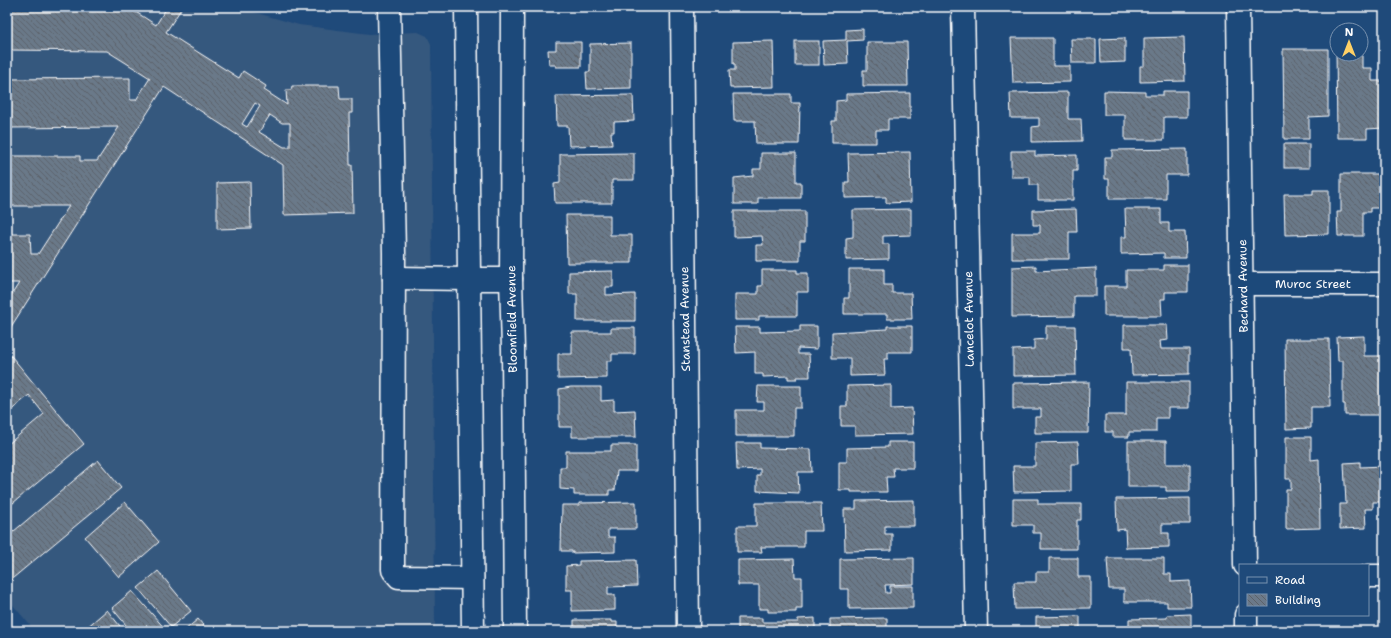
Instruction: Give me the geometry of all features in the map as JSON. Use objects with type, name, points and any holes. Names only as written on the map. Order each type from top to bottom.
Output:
[{"type":"street","points":[[388,7],[394,278],[393,570],[399,577],[472,578]]},
{"type":"street","points":[[466,7],[473,631]]},
{"type":"street","name":"Bloomfield Avenue","points":[[512,7],[511,279],[513,349],[515,631]]},
{"type":"street","name":"Stanstead Avenue","points":[[682,7],[688,631]]},
{"type":"street","name":"Lancelot Avenue","points":[[963,7],[976,631]]},
{"type":"street","name":"Bechard Avenue","points":[[1238,7],[1243,284],[1245,564]]},
{"type":"street","points":[[394,278],[511,279]]},
{"type":"street","name":"Muroc Street","points":[[1243,284],[1384,284]]},
{"type":"street","points":[[1369,576],[1384,576]]},
{"type":"street","points":[[1246,616],[1246,631]]},
{"type":"shaded area","points":[[7,7],[236,7],[299,25],[369,34],[418,32],[427,36],[431,44],[435,631],[35,631],[7,598]]},
{"type":"building","points":[[9,7],[128,7],[156,25],[167,7],[178,7],[181,9],[166,32],[239,78],[243,71],[266,86],[264,90],[287,105],[286,90],[291,90],[292,86],[339,86],[340,99],[352,99],[352,113],[349,113],[353,213],[284,215],[283,165],[164,87],[7,333],[7,302],[19,283],[7,283],[7,234],[30,234],[31,254],[38,254],[69,206],[7,206],[7,156],[80,156],[80,161],[97,161],[119,127],[7,128],[7,79],[130,78],[130,100],[136,100],[150,78],[107,51],[9,50]],"holes":[[[255,103],[260,106],[247,127],[242,124]],[[270,115],[282,123],[290,123],[290,147],[284,147],[259,132]]]},
{"type":"building","points":[[863,29],[863,40],[847,41],[848,64],[824,65],[823,41],[846,40],[846,30]]},
{"type":"building","points":[[1184,37],[1185,81],[1140,82],[1140,66],[1144,66],[1144,38]]},
{"type":"building","points":[[1011,38],[1053,38],[1053,66],[1070,66],[1070,82],[1013,83]]},
{"type":"building","points":[[1125,38],[1125,62],[1101,63],[1100,39]]},
{"type":"building","points":[[1071,39],[1096,39],[1096,63],[1072,63]]},
{"type":"building","points":[[773,41],[774,87],[730,88],[729,70],[735,70],[735,64],[733,64],[733,42]]},
{"type":"building","points":[[795,41],[819,41],[819,65],[795,65]]},
{"type":"building","points":[[556,42],[581,42],[581,67],[556,67],[556,65],[549,65],[548,50],[556,50]]},
{"type":"building","points":[[867,42],[907,42],[908,86],[863,86],[863,70],[867,70]]},
{"type":"building","points":[[631,43],[631,88],[587,89],[586,72],[590,72],[590,44]]},
{"type":"building","points":[[1283,49],[1328,49],[1328,116],[1309,117],[1309,139],[1284,139]]},
{"type":"building","points":[[1336,62],[1362,62],[1362,68],[1372,68],[1372,81],[1384,81],[1384,128],[1367,129],[1367,138],[1337,138]]},
{"type":"building","points":[[1104,91],[1145,92],[1145,95],[1163,95],[1163,91],[1187,91],[1187,117],[1164,117],[1164,140],[1125,140],[1125,115],[1104,115]]},
{"type":"building","points":[[1068,92],[1068,119],[1081,119],[1082,141],[1032,142],[1032,127],[1039,126],[1039,118],[1011,118],[1010,93]]},
{"type":"building","points":[[910,93],[910,119],[888,119],[888,130],[876,130],[876,143],[832,143],[832,121],[836,121],[836,101],[846,100],[846,94]]},
{"type":"building","points":[[733,94],[791,94],[791,103],[800,103],[799,144],[756,144],[755,121],[734,121]]},
{"type":"building","points":[[633,95],[634,121],[614,122],[614,132],[611,132],[612,145],[569,146],[568,126],[557,126],[556,96]]},
{"type":"building","points":[[1284,144],[1309,144],[1309,168],[1284,168]]},
{"type":"building","points":[[1187,149],[1187,175],[1166,175],[1166,199],[1109,199],[1109,179],[1105,179],[1105,157],[1112,157],[1112,150]]},
{"type":"building","points":[[1011,151],[1035,151],[1035,156],[1077,155],[1077,171],[1073,171],[1073,200],[1038,200],[1038,185],[1030,185],[1030,177],[1011,177]]},
{"type":"building","points":[[910,152],[911,202],[886,203],[886,197],[845,198],[845,182],[849,182],[848,153]]},
{"type":"building","points":[[634,153],[634,180],[612,180],[612,203],[555,203],[554,184],[560,183],[560,154]]},
{"type":"building","points":[[761,153],[796,153],[796,182],[801,182],[801,198],[758,198],[758,204],[734,204],[734,178],[753,176],[753,169],[761,169]]},
{"type":"building","points":[[1341,174],[1384,174],[1384,208],[1370,208],[1370,212],[1363,212],[1363,236],[1338,236],[1337,212],[1341,212]]},
{"type":"building","points":[[250,182],[251,228],[217,229],[217,183]]},
{"type":"building","points":[[1313,190],[1329,190],[1329,234],[1285,235],[1284,194],[1313,194]]},
{"type":"building","points":[[911,209],[911,235],[883,236],[883,244],[889,244],[889,259],[846,260],[846,238],[853,237],[853,210]]},
{"type":"building","points":[[1076,209],[1077,232],[1069,232],[1069,259],[1012,259],[1012,233],[1040,233],[1040,225],[1033,225],[1033,210]]},
{"type":"building","points":[[1125,209],[1161,209],[1161,223],[1169,223],[1169,232],[1185,232],[1186,258],[1164,258],[1164,253],[1121,254],[1121,237],[1126,237]]},
{"type":"building","points":[[734,211],[805,211],[805,241],[800,241],[800,261],[756,261],[756,245],[763,245],[762,236],[734,237]]},
{"type":"building","points":[[566,215],[610,215],[610,235],[632,235],[632,263],[567,263]]},
{"type":"building","points":[[1164,265],[1188,265],[1188,292],[1165,292],[1165,299],[1161,299],[1162,316],[1104,316],[1104,286],[1126,286],[1126,270],[1164,270]]},
{"type":"building","points":[[1036,266],[1036,271],[1096,268],[1096,296],[1074,296],[1074,316],[1012,317],[1012,267]]},
{"type":"building","points":[[849,269],[884,269],[884,285],[892,285],[892,293],[911,293],[912,319],[887,319],[887,314],[844,314],[844,298],[849,298]]},
{"type":"building","points":[[762,270],[797,270],[797,273],[808,273],[808,292],[797,292],[797,316],[759,316],[759,320],[735,320],[735,294],[758,294],[758,286],[762,286]]},
{"type":"building","points":[[613,271],[613,287],[606,287],[606,295],[635,294],[635,321],[577,321],[577,294],[569,294],[569,272]]},
{"type":"building","points":[[1124,325],[1167,325],[1168,340],[1160,341],[1161,349],[1189,349],[1189,374],[1132,375],[1131,348],[1124,348]]},
{"type":"building","points":[[800,326],[817,326],[817,349],[798,348],[798,354],[809,354],[810,377],[788,379],[788,376],[763,377],[763,374],[755,374],[755,352],[736,353],[735,327],[760,327],[760,332],[800,331]]},
{"type":"building","points":[[887,326],[912,326],[912,352],[888,352],[888,359],[884,359],[885,375],[850,376],[850,358],[832,358],[832,332],[887,329]]},
{"type":"building","points":[[1046,326],[1075,326],[1076,375],[1013,376],[1013,350],[1034,349],[1034,340],[1046,339]]},
{"type":"building","points":[[611,328],[635,328],[635,354],[612,354],[612,361],[607,361],[607,378],[558,379],[558,354],[572,354],[572,332],[611,332]]},
{"type":"building","points":[[1364,336],[1364,356],[1384,356],[1384,415],[1345,415],[1345,404],[1343,404],[1343,361],[1338,361],[1337,337]]},
{"type":"building","points":[[1285,339],[1329,339],[1330,407],[1311,407],[1311,428],[1286,429]]},
{"type":"building","points":[[7,351],[84,444],[7,508],[7,445],[44,414],[29,395],[7,414]]},
{"type":"building","points":[[1089,382],[1088,433],[1035,433],[1035,417],[1041,417],[1041,409],[1013,409],[1013,383]]},
{"type":"building","points":[[1126,382],[1189,382],[1189,408],[1168,408],[1168,418],[1156,418],[1156,432],[1129,432],[1129,437],[1113,437],[1113,432],[1105,432],[1105,415],[1126,415]]},
{"type":"building","points":[[891,385],[891,409],[912,408],[913,434],[855,435],[855,426],[841,426],[841,406],[847,406],[847,386]]},
{"type":"building","points":[[758,386],[801,386],[801,408],[794,408],[794,436],[736,436],[736,410],[764,410],[764,402],[757,402]]},
{"type":"building","points":[[571,387],[601,387],[601,401],[614,400],[614,411],[635,410],[636,437],[572,437],[572,427],[559,427],[559,389]]},
{"type":"building","points":[[1286,437],[1311,437],[1311,460],[1319,459],[1320,528],[1286,529],[1286,489],[1291,489],[1291,479],[1286,479]]},
{"type":"building","points":[[1128,441],[1166,441],[1166,464],[1190,464],[1190,491],[1166,491],[1166,487],[1128,487]]},
{"type":"building","points":[[888,442],[913,442],[913,468],[893,468],[894,477],[886,477],[887,492],[851,492],[851,490],[839,490],[839,462],[847,462],[847,448],[888,447]]},
{"type":"building","points":[[1078,442],[1079,464],[1071,464],[1071,491],[1014,492],[1013,466],[1035,466],[1035,443]]},
{"type":"building","points":[[736,443],[760,443],[760,448],[811,449],[812,472],[798,472],[799,493],[757,491],[757,475],[760,475],[760,469],[737,470]]},
{"type":"building","points":[[611,445],[636,445],[636,471],[617,471],[615,490],[609,490],[609,495],[574,495],[574,490],[560,489],[560,467],[566,467],[566,451],[611,451]]},
{"type":"building","points":[[98,460],[121,488],[7,583],[7,537]]},
{"type":"building","points":[[1360,462],[1360,467],[1384,466],[1384,502],[1373,502],[1373,509],[1365,509],[1366,528],[1340,529],[1340,504],[1346,504],[1344,463]]},
{"type":"building","points":[[1190,498],[1190,524],[1162,524],[1162,533],[1169,533],[1169,547],[1126,548],[1125,529],[1117,530],[1116,499]]},
{"type":"building","points":[[1013,499],[1038,499],[1038,504],[1081,504],[1081,520],[1077,520],[1077,549],[1041,549],[1041,533],[1033,533],[1033,525],[1013,525]]},
{"type":"building","points":[[914,500],[914,526],[885,526],[885,534],[892,534],[892,550],[845,551],[844,509],[856,509],[856,501]]},
{"type":"building","points":[[125,502],[159,542],[119,577],[85,537]]},
{"type":"building","points":[[636,502],[636,529],[608,529],[608,537],[615,537],[615,552],[572,553],[572,551],[561,551],[562,505],[579,505],[579,503]]},
{"type":"building","points":[[756,503],[821,503],[822,531],[804,531],[804,547],[761,547],[762,552],[737,552],[737,526],[756,526]]},
{"type":"building","points":[[914,558],[914,584],[885,585],[886,593],[890,593],[890,586],[913,586],[913,608],[849,609],[849,589],[840,589],[840,559]]},
{"type":"building","points":[[1049,558],[1078,558],[1078,577],[1091,577],[1091,608],[1015,609],[1014,582],[1036,582],[1036,572],[1049,572]]},
{"type":"building","points":[[1107,558],[1164,558],[1164,574],[1171,574],[1171,582],[1190,581],[1191,607],[1167,607],[1167,602],[1124,602],[1124,589],[1109,589]]},
{"type":"building","points":[[794,559],[795,577],[802,577],[802,609],[796,609],[796,612],[768,612],[768,609],[759,609],[759,585],[738,585],[738,560]]},
{"type":"building","points":[[636,560],[637,586],[608,587],[608,595],[615,595],[615,610],[572,611],[572,590],[566,590],[566,566],[579,565],[579,561]]},
{"type":"building","points":[[158,571],[191,611],[171,627],[138,588]]},
{"type":"building","points":[[132,591],[166,630],[165,631],[131,631],[112,608]]},
{"type":"building","points":[[107,610],[124,631],[89,631],[86,628]]},
{"type":"building","points":[[1191,614],[1191,631],[1129,631],[1129,619],[1167,618],[1167,615]]},
{"type":"building","points":[[1080,616],[1080,631],[1036,631],[1036,617]]},
{"type":"building","points":[[738,618],[762,618],[762,622],[798,622],[798,619],[815,618],[815,631],[738,631]]},
{"type":"building","points":[[887,618],[887,631],[830,631],[830,619]]},
{"type":"building","points":[[198,619],[208,631],[184,631]]},
{"type":"building","points":[[574,620],[611,620],[611,622],[617,622],[617,631],[574,631]]},
{"type":"building","points":[[1384,629],[1384,631],[1364,631],[1364,630]]}]
